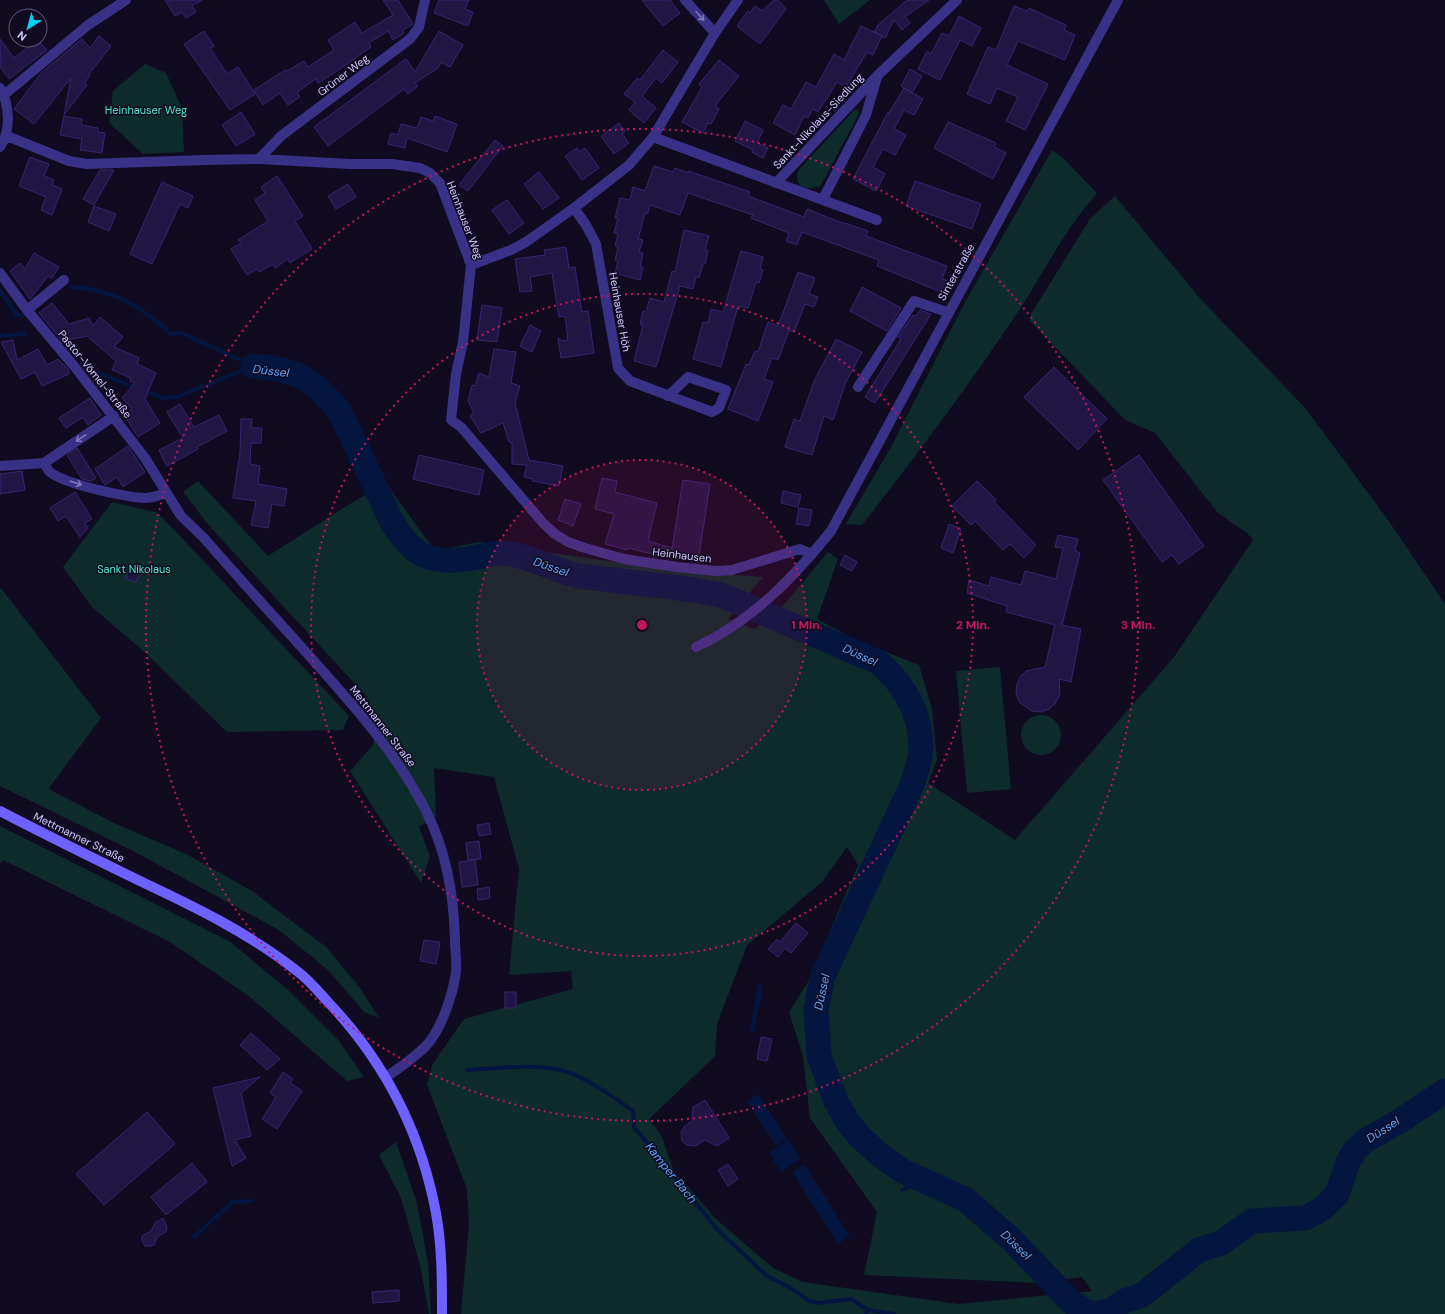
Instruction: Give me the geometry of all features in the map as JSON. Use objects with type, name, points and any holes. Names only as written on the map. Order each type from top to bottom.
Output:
[{"type":"main road","name":"Mettmanner Straße","points":[[0,811],[196,908],[233,928],[298,972],[337,1011],[358,1036],[386,1077],[425,1166],[436,1213],[442,1270],[442,1314]]},
{"type":"street","points":[[0,147],[6,136],[8,112],[2,92],[88,25],[126,0]]},
{"type":"street","name":"Grüner Weg","points":[[259,159],[281,136],[410,39],[419,27],[425,0]]},
{"type":"street","points":[[685,0],[715,33]]},
{"type":"street","points":[[471,265],[511,250],[526,242],[629,166],[652,137],[715,33],[738,0]]},
{"type":"street","name":"Sankt-Nikolaus-Siedlung","points":[[776,183],[878,75],[956,0]]},
{"type":"street","name":"Sinterstraße","points":[[812,554],[831,531],[844,509],[947,312],[1118,0]]},
{"type":"street","name":"Sankt-Nikolaus-Siedlung","points":[[823,199],[866,115],[878,75]]},
{"type":"street","name":"Heinhauser Weg","points":[[6,136],[69,161],[87,164],[144,161],[259,159],[350,164],[392,164],[420,168],[430,173],[440,183],[471,265],[465,326],[456,374],[451,420]]},
{"type":"street","name":"Sankt-Nikolaus-Siedlung","points":[[652,137],[877,220]]},
{"type":"street","name":"Heinhauser Höh","points":[[574,208],[586,225],[596,244],[618,368],[630,381],[668,396],[712,412],[719,408],[726,390],[688,377],[668,396]]},
{"type":"street","name":"Pastor-Vömel-Straße","points":[[0,273],[27,310],[114,416],[145,458],[166,493]]},
{"type":"street","points":[[27,310],[64,280]]},
{"type":"street","points":[[858,387],[914,301],[947,312]]},
{"type":"street","points":[[0,466],[44,463],[114,416]]},
{"type":"street","name":"Heinhausen","points":[[451,420],[461,427],[544,524],[555,534],[568,542],[624,559],[716,571],[748,567],[800,549],[812,554]]},
{"type":"street","points":[[44,463],[50,472],[64,479],[96,490],[145,498],[155,497],[166,493]]},
{"type":"street","name":"Mettmanner Straße","points":[[166,493],[181,516],[204,538],[359,712],[410,782],[430,821],[440,846],[450,889],[455,928],[456,972],[451,996],[440,1023],[426,1046],[386,1077]]},
{"type":"street","points":[[696,647],[717,637],[740,622],[765,601],[812,554]]},
{"type":"green space","points":[[824,0],[870,0],[839,24]]},
{"type":"green space","name":"Heinhauser Weg","points":[[145,64],[166,73],[182,108],[184,152],[143,154],[109,123],[113,91]]},
{"type":"green space","points":[[858,109],[859,114],[821,185],[807,188],[800,185],[797,177],[798,171],[853,111]]},
{"type":"green space","points":[[1052,150],[1063,158],[1097,193],[1085,207],[1065,236],[1018,312],[902,473],[862,525],[846,524],[891,447],[964,304]]},
{"type":"green space","points":[[1115,196],[1198,296],[1306,409],[1388,520],[1445,604],[1445,1314],[461,1314],[469,1226],[467,1189],[427,1085],[432,1065],[464,1019],[573,989],[571,971],[509,975],[519,869],[494,777],[434,768],[436,816],[419,827],[430,856],[421,883],[350,771],[374,744],[367,697],[211,528],[183,492],[198,481],[268,556],[348,505],[386,483],[435,551],[478,542],[669,570],[763,577],[728,619],[754,629],[782,607],[828,552],[838,559],[817,619],[858,641],[919,665],[932,709],[937,760],[928,783],[1015,840],[1174,657],[1253,540],[1247,533],[1218,513],[1155,433],[1125,420],[1030,321],[1031,314],[1090,219]],"holes":[[[847,847],[858,865],[808,982],[789,1012],[803,1056],[810,1118],[877,1212],[864,1275],[1038,1283],[1082,1277],[1092,1291],[958,1304],[803,1282],[773,1268],[717,1220],[674,1171],[661,1135],[649,1119],[715,1056],[717,1024],[747,945],[822,882]]]},
{"type":"green space","name":"Sankt Nikolaus","points":[[112,502],[155,512],[163,518],[349,716],[343,730],[227,732],[149,656],[92,607],[63,567]]},
{"type":"green space","points":[[0,587],[101,718],[49,788],[116,824],[188,855],[252,891],[326,947],[358,985],[379,1018],[364,1012],[329,971],[279,930],[133,851],[0,786]]},
{"type":"green space","points":[[1000,667],[1011,789],[967,793],[956,671]]},
{"type":"green space","points":[[1045,715],[1052,718],[1058,724],[1061,735],[1060,743],[1052,752],[1045,755],[1037,755],[1030,752],[1022,743],[1021,731],[1024,724],[1033,716]]},
{"type":"green space","points":[[0,826],[229,941],[288,990],[339,1041],[364,1077],[347,1081],[250,997],[170,942],[3,860],[0,864]]},
{"type":"green space","points":[[396,1142],[417,1203],[428,1263],[431,1314],[429,1314],[420,1265],[401,1198],[379,1155]]},
{"type":"water","points":[[758,985],[763,986],[754,1032],[750,1031]]},
{"type":"water","points":[[758,1094],[787,1139],[776,1146],[747,1101]]},
{"type":"water","points":[[789,1140],[801,1159],[781,1172],[769,1153]]},
{"type":"water","points":[[804,1164],[850,1236],[838,1244],[792,1172]]},
{"type":"building","points":[[165,0],[202,0],[192,6],[196,12],[186,18],[182,12],[175,16]]},
{"type":"building","points":[[383,0],[398,0],[413,24],[403,30],[404,33],[393,40],[388,31],[369,43],[371,47],[334,73],[318,83],[316,79],[297,92],[300,97],[288,105],[280,93],[263,105],[254,90],[285,70],[287,71],[304,61],[308,67],[334,50],[328,40],[355,22],[362,33],[393,15]]},
{"type":"building","points":[[439,0],[469,0],[465,9],[473,12],[468,26],[434,13]]},
{"type":"building","points":[[642,0],[670,0],[680,13],[663,26]]},
{"type":"building","points":[[774,0],[778,0],[786,9],[760,44],[737,26],[748,11],[750,13],[755,6],[762,11]]},
{"type":"building","points":[[907,0],[929,0],[905,17],[910,23],[902,30],[894,20],[885,38],[874,32],[878,25]]},
{"type":"building","points":[[1014,6],[1027,11],[1029,8],[1066,25],[1064,30],[1075,35],[1065,60],[1018,41],[1007,65],[1048,84],[1025,130],[1006,121],[1018,97],[997,88],[990,104],[967,94],[988,47],[996,50]]},
{"type":"building","points":[[959,16],[981,28],[972,46],[960,40],[940,80],[918,69],[927,51],[931,54],[942,33],[949,36]]},
{"type":"building","points":[[861,26],[882,36],[873,55],[867,52],[846,87],[837,82],[818,112],[813,109],[808,118],[804,116],[795,135],[773,123],[783,105],[791,109],[806,82],[816,87],[834,54],[844,60]]},
{"type":"building","points":[[204,31],[214,46],[210,48],[227,74],[238,67],[255,94],[230,110],[184,44]]},
{"type":"building","points":[[439,31],[463,45],[450,67],[441,62],[438,68],[415,83],[418,86],[408,94],[404,89],[328,146],[314,127],[406,59],[415,72]]},
{"type":"building","points":[[99,36],[111,46],[89,74],[90,76],[84,84],[87,85],[64,115],[71,78],[34,124],[14,109],[42,72],[82,39],[90,48]]},
{"type":"building","points":[[0,39],[14,58],[27,48],[45,48],[47,50],[9,79],[0,67]]},
{"type":"building","points":[[663,50],[678,62],[662,83],[656,78],[642,96],[656,108],[644,123],[629,110],[635,102],[624,94],[637,78],[640,80]]},
{"type":"building","points":[[719,60],[739,76],[715,106],[719,109],[711,124],[708,123],[703,133],[682,122],[702,87],[699,84]]},
{"type":"building","points":[[910,69],[922,76],[912,93],[901,86]]},
{"type":"building","points":[[904,88],[923,99],[914,115],[904,110],[894,129],[906,135],[895,155],[883,149],[873,167],[885,174],[876,191],[853,179],[888,112],[889,113]]},
{"type":"building","points":[[241,112],[255,134],[236,146],[222,125]]},
{"type":"building","points":[[64,116],[82,119],[81,125],[98,128],[98,132],[105,133],[102,153],[80,150],[82,139],[60,135]]},
{"type":"building","points":[[435,116],[457,124],[447,152],[407,138],[405,148],[388,144],[391,133],[398,135],[401,124],[417,128],[421,117],[433,121]]},
{"type":"building","points":[[745,121],[763,130],[757,143],[768,148],[763,158],[752,152],[753,150],[735,141]]},
{"type":"building","points":[[948,122],[996,143],[994,147],[1006,153],[993,179],[934,148]]},
{"type":"building","points":[[619,123],[625,131],[622,134],[629,143],[614,154],[601,136]]},
{"type":"building","points":[[495,140],[503,146],[468,191],[459,185]]},
{"type":"building","points":[[577,148],[580,152],[585,148],[599,168],[582,180],[565,156]]},
{"type":"building","points":[[30,157],[49,164],[44,176],[54,180],[52,185],[62,189],[52,215],[41,210],[46,197],[19,186]]},
{"type":"building","points":[[654,166],[673,172],[675,168],[688,173],[688,171],[750,192],[748,196],[804,217],[807,209],[845,224],[868,231],[866,236],[947,266],[942,279],[950,282],[946,294],[877,266],[879,260],[802,232],[797,245],[786,241],[789,233],[751,218],[753,215],[688,193],[680,215],[650,205],[648,213],[645,213],[638,239],[643,240],[639,252],[643,253],[640,267],[643,267],[640,280],[615,273],[618,261],[615,260],[618,247],[615,246],[618,234],[614,233],[618,218],[615,218],[620,198],[630,200],[633,187],[645,191]]},
{"type":"building","points":[[100,170],[114,170],[94,205],[83,199]]},
{"type":"building","points":[[539,172],[559,198],[543,209],[524,184]]},
{"type":"building","points":[[277,176],[303,216],[295,221],[312,249],[290,263],[288,259],[275,268],[273,264],[259,272],[257,269],[247,275],[231,249],[241,243],[238,240],[268,221],[255,200],[265,193],[261,187]]},
{"type":"building","points":[[915,181],[981,204],[972,229],[906,206]]},
{"type":"building","points":[[162,182],[193,196],[188,208],[180,204],[152,264],[130,254]]},
{"type":"building","points":[[348,184],[356,197],[336,209],[328,196]]},
{"type":"building","points":[[507,200],[524,223],[509,234],[492,210]]},
{"type":"building","points":[[94,206],[116,214],[109,231],[88,222]]},
{"type":"building","points":[[684,230],[709,236],[705,250],[708,251],[705,264],[703,264],[699,278],[696,277],[693,289],[680,286],[656,367],[634,361],[643,325],[640,324],[643,311],[646,312],[650,298],[664,302],[672,271],[675,272]]},
{"type":"building","points":[[566,247],[569,268],[575,267],[582,312],[588,311],[594,353],[561,358],[558,338],[563,341],[568,340],[565,316],[559,317],[552,273],[530,277],[532,291],[520,292],[515,259],[545,255],[544,250]]},
{"type":"building","points":[[741,251],[763,257],[760,269],[763,270],[759,283],[756,282],[748,308],[738,306],[721,367],[693,359],[703,322],[708,323],[711,309],[723,312]]},
{"type":"building","points":[[34,253],[59,267],[52,278],[48,276],[30,299],[10,271],[20,263],[25,269]]},
{"type":"building","points":[[798,272],[815,278],[809,294],[818,297],[814,307],[805,304],[794,332],[789,330],[778,360],[772,358],[764,379],[773,382],[758,421],[728,409],[746,364],[749,365],[755,351],[758,352],[768,322],[778,326]]},
{"type":"building","points":[[862,287],[901,308],[887,331],[850,311]]},
{"type":"building","points":[[52,303],[69,324],[89,318],[93,326],[100,317],[123,337],[114,347],[139,358],[137,364],[156,373],[145,399],[160,423],[138,437],[124,415],[132,409],[122,398],[135,383],[130,381],[131,378],[112,370],[116,361],[87,336],[62,341],[39,313]]},
{"type":"building","points":[[482,305],[502,308],[497,342],[477,340]]},
{"type":"building","points":[[920,310],[931,314],[875,403],[865,397],[901,339],[898,337],[913,315],[916,316]]},
{"type":"building","points":[[530,325],[541,331],[532,352],[520,346]]},
{"type":"building","points":[[836,339],[862,352],[845,384],[833,420],[824,416],[812,455],[785,447],[794,419],[800,421],[815,379]]},
{"type":"building","points":[[13,340],[17,360],[38,349],[47,365],[58,359],[68,369],[69,374],[42,386],[35,372],[21,379],[1,342]]},
{"type":"building","points":[[494,349],[516,352],[511,383],[520,386],[515,403],[529,460],[563,466],[559,486],[532,481],[533,479],[524,477],[527,465],[512,464],[512,443],[509,442],[503,423],[481,433],[470,416],[474,413],[468,401],[472,385],[475,386],[479,373],[489,377]]},
{"type":"building","points":[[1054,367],[1107,419],[1078,450],[1024,397]]},
{"type":"building","points":[[90,398],[101,415],[88,425],[83,417],[66,428],[59,418]]},
{"type":"building","points":[[180,404],[194,427],[219,415],[227,431],[197,447],[198,449],[167,466],[159,450],[183,438],[167,412]]},
{"type":"building","points":[[241,419],[252,419],[251,428],[262,428],[261,443],[251,443],[250,464],[260,466],[258,484],[287,489],[284,506],[272,504],[268,528],[251,525],[256,501],[233,498],[240,453]]},
{"type":"building","points":[[128,446],[145,472],[123,487],[117,477],[105,485],[95,469]]},
{"type":"building","points":[[77,448],[96,478],[91,481],[82,479],[67,455]]},
{"type":"building","points":[[419,455],[484,470],[479,495],[413,479]]},
{"type":"building","points":[[1139,455],[1204,546],[1179,564],[1172,555],[1162,562],[1103,480]]},
{"type":"building","points":[[22,471],[25,490],[0,494],[0,474]]},
{"type":"building","points":[[602,478],[617,481],[615,492],[657,503],[648,541],[672,548],[683,480],[710,484],[698,562],[660,556],[628,548],[627,550],[605,544],[614,514],[595,509]]},
{"type":"building","points":[[977,481],[996,500],[994,502],[1036,545],[1024,558],[1010,544],[1003,550],[975,521],[971,525],[952,506]]},
{"type":"building","points":[[783,491],[801,495],[798,507],[781,503]]},
{"type":"building","points":[[75,492],[92,519],[85,523],[88,528],[80,537],[66,516],[58,521],[50,508]]},
{"type":"building","points":[[565,499],[581,504],[573,526],[558,520]]},
{"type":"building","points":[[799,508],[812,510],[809,526],[796,524]]},
{"type":"building","points":[[949,524],[961,529],[953,553],[941,548]]},
{"type":"building","points":[[1058,535],[1078,539],[1075,551],[1080,553],[1062,625],[1081,629],[1071,682],[1059,679],[1060,695],[1055,704],[1049,709],[1041,712],[1032,711],[1019,702],[1016,694],[1017,684],[1021,676],[1026,671],[1045,667],[1055,625],[1006,612],[1007,606],[967,593],[969,580],[989,586],[991,577],[1021,585],[1025,571],[1056,579],[1063,548],[1055,547]]},
{"type":"building","points":[[845,555],[857,562],[852,571],[840,565]]},
{"type":"building","points":[[132,565],[142,570],[135,583],[126,578]]},
{"type":"building","points":[[489,823],[491,834],[479,836],[477,825]]},
{"type":"building","points":[[479,841],[481,859],[468,860],[466,843]]},
{"type":"building","points":[[475,860],[478,885],[462,887],[459,862]]},
{"type":"building","points":[[489,887],[490,898],[478,900],[477,889]]},
{"type":"building","points":[[796,923],[808,933],[791,953],[785,948],[778,957],[768,949],[777,939],[780,942]]},
{"type":"building","points":[[424,940],[440,942],[436,964],[420,961]]},
{"type":"building","points":[[505,992],[516,992],[516,1008],[505,1008]]},
{"type":"building","points":[[251,1033],[280,1059],[267,1070],[240,1045]]},
{"type":"building","points":[[761,1037],[772,1039],[767,1061],[757,1059]]},
{"type":"building","points":[[283,1072],[293,1079],[290,1083],[302,1091],[277,1129],[262,1119],[276,1097],[270,1093]]},
{"type":"building","points":[[260,1077],[241,1093],[251,1136],[235,1140],[246,1158],[232,1166],[213,1088]]},
{"type":"building","points":[[705,1100],[729,1138],[717,1146],[705,1140],[695,1146],[687,1145],[682,1141],[681,1132],[685,1126],[692,1121],[693,1107]]},
{"type":"building","points":[[147,1112],[175,1144],[104,1205],[76,1174]]},
{"type":"building","points":[[192,1163],[207,1182],[166,1215],[151,1197]]},
{"type":"building","points":[[728,1164],[738,1179],[728,1186],[718,1170]]},
{"type":"building","points":[[163,1218],[167,1228],[166,1232],[157,1237],[154,1245],[145,1246],[142,1241],[142,1236],[151,1231],[155,1223]]},
{"type":"building","points":[[399,1290],[399,1301],[373,1303],[372,1292]]},
{"type":"waterway","points":[[71,287],[85,288],[112,295],[149,315],[171,334],[182,333],[253,366]]},
{"type":"waterway","points":[[0,291],[17,315],[22,316]]},
{"type":"waterway","name":"Düssel","points":[[0,336],[25,334]]},
{"type":"waterway","name":"Düssel","points":[[143,390],[163,398],[177,397],[253,366]]},
{"type":"waterway","name":"Düssel","points":[[253,366],[281,370],[302,377],[320,391],[340,412],[392,522],[408,544],[425,556],[435,559],[459,560],[506,553],[524,557],[579,576],[695,590],[724,596],[878,662],[897,681],[905,692],[916,717],[921,744],[920,758],[912,785],[822,978],[816,1011],[819,1056],[836,1101],[847,1121],[860,1137],[881,1156],[904,1172],[965,1199],[1011,1239],[1072,1303],[1090,1314]]},
{"type":"waterway","name":"Düssel","points":[[85,368],[137,388]]},
{"type":"waterway","name":"Kamper Bach","points":[[467,1070],[507,1067],[549,1068],[573,1074],[596,1086],[633,1111],[634,1127],[717,1229],[767,1276],[791,1288],[809,1301],[819,1303],[851,1299],[868,1310]]},
{"type":"waterway","name":"Düssel","points":[[1095,1314],[1112,1310],[1124,1301],[1142,1295],[1199,1250],[1221,1243],[1252,1221],[1305,1218],[1322,1209],[1337,1194],[1348,1162],[1355,1150],[1365,1141],[1403,1119],[1445,1091]]},
{"type":"waterway","points":[[902,1190],[925,1180]]},
{"type":"waterway","name":"Kamper Bach","points":[[194,1237],[232,1202],[252,1201]]},
{"type":"waterway","name":"Kamper Bach","points":[[866,1314],[868,1310],[894,1314]]}]
